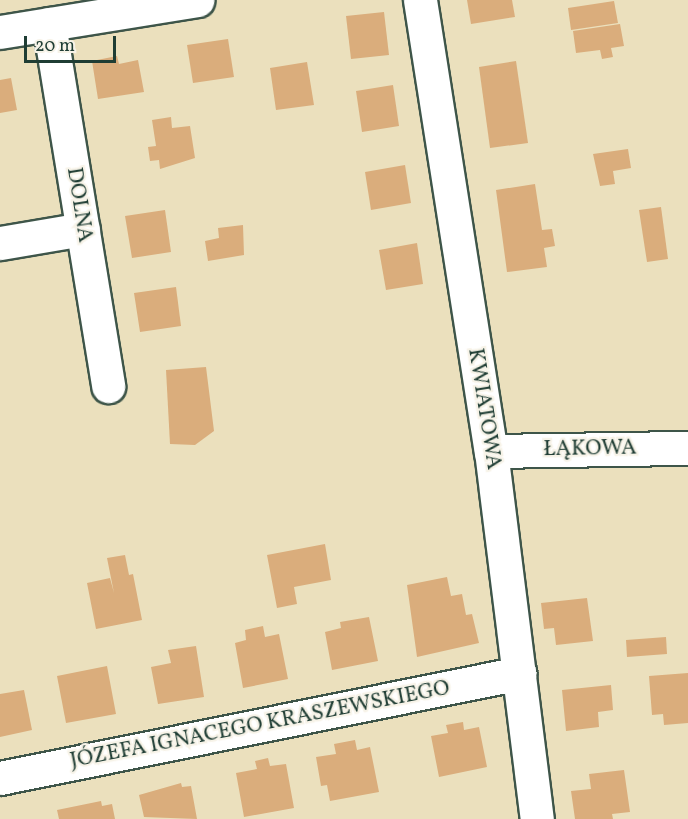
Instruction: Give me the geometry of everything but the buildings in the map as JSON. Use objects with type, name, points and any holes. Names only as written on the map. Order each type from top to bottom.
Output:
[{"type":"street","points":[[0,32],[197,0]]},
{"type":"street","name":"KWIATOWA","points":[[420,0],[491,451],[537,819]]},
{"type":"street","name":"DOLNA","points":[[49,24],[108,386]]},
{"type":"street","points":[[0,243],[83,229]]},
{"type":"street","name":"ŁĄKOWA","points":[[491,451],[688,448]]},
{"type":"street","name":"JÓZEFA IGNACEGO KRASZEWSKIEGO","points":[[0,778],[520,673]]}]
